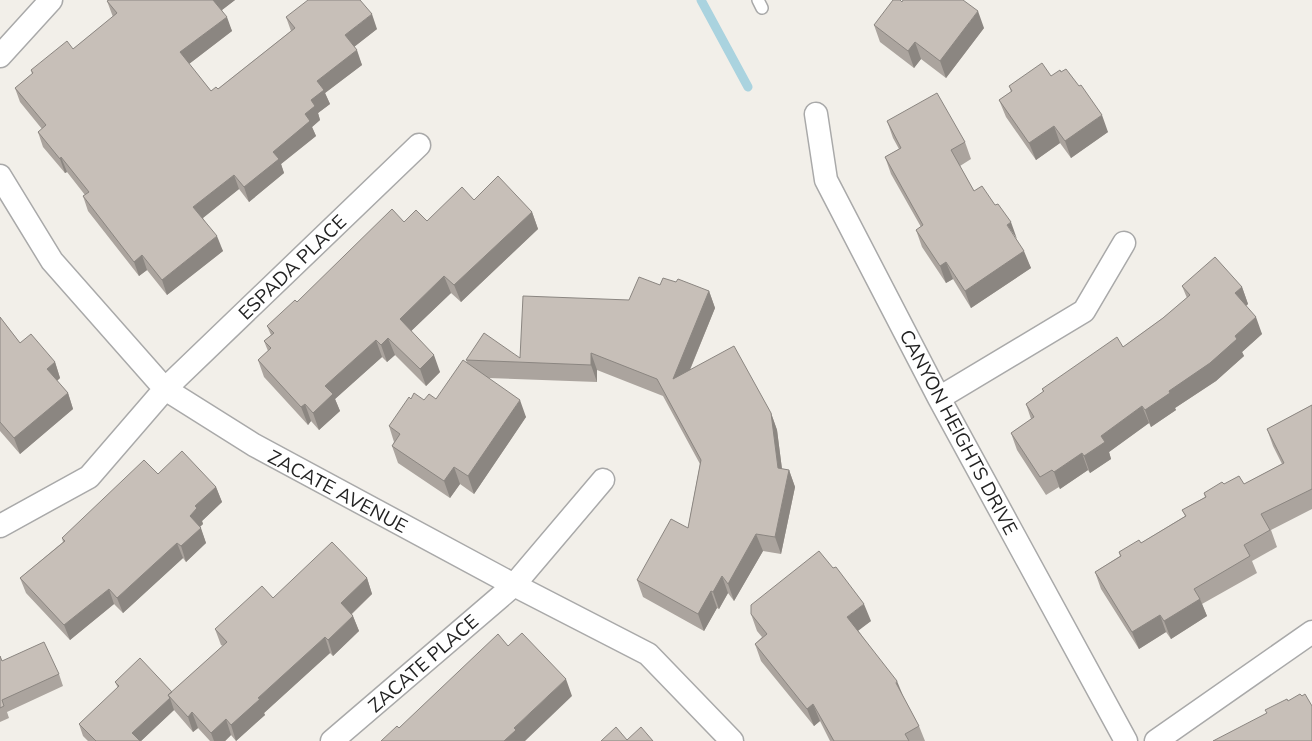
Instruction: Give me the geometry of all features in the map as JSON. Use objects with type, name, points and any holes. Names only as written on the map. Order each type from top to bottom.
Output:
[{"type":"street","points":[[0,56],[52,0]]},
{"type":"street","name":"CANYON HEIGHTS DRIVE","points":[[816,114],[826,180],[939,398],[1126,741]]},
{"type":"street","name":"ESPADA PLACE","points":[[0,526],[89,477],[165,389],[419,145]]},
{"type":"street","name":"ZACATE AVENUE","points":[[0,176],[52,261],[165,389],[254,445],[514,585],[648,654],[732,741]]},
{"type":"street","points":[[939,398],[1084,311],[1124,243]]},
{"type":"street","name":"ZACATE PLACE","points":[[332,741],[514,585],[603,480]]},
{"type":"street","points":[[1156,741],[1312,632]]},
{"type":"building","points":[[213,0],[227,17],[180,52],[211,91],[216,87],[218,89],[295,28],[286,17],[308,0],[360,0],[372,14],[345,35],[357,50],[317,81],[324,90],[311,100],[315,106],[305,114],[310,121],[273,152],[279,159],[244,187],[234,175],[193,207],[217,236],[162,280],[142,255],[134,262],[83,196],[89,192],[38,132],[46,125],[15,88],[33,73],[31,70],[67,41],[73,49],[117,13],[107,1]]},
{"type":"building","points":[[893,0],[900,0],[902,2],[903,0],[963,0],[978,11],[940,61],[915,42],[908,51],[874,25]]},
{"type":"building","points":[[1042,63],[1051,76],[1060,70],[1061,72],[1066,69],[1079,86],[1081,85],[1102,115],[1065,141],[1054,126],[1029,143],[999,100],[1012,91],[1009,86]]},
{"type":"building","points":[[937,93],[965,142],[951,150],[974,191],[982,186],[995,205],[998,204],[1011,222],[1007,225],[1024,251],[965,291],[946,262],[940,266],[916,230],[923,225],[885,157],[901,148],[887,121]]},
{"type":"building","points":[[498,176],[532,212],[454,285],[444,276],[400,319],[434,355],[420,369],[388,338],[381,345],[376,340],[325,386],[333,394],[313,413],[305,404],[301,407],[258,360],[271,348],[264,341],[274,333],[267,326],[295,300],[297,302],[392,209],[404,222],[416,210],[427,221],[462,187],[474,200]]},
{"type":"building","points":[[1215,257],[1242,287],[1235,293],[1256,317],[1235,336],[1237,339],[1210,363],[1145,410],[1142,406],[1101,436],[1105,442],[1084,456],[1082,453],[1054,472],[1052,470],[1040,477],[1011,433],[1034,417],[1026,404],[1044,391],[1042,389],[1117,337],[1123,347],[1163,318],[1190,295],[1182,286]]},
{"type":"building","points":[[639,277],[660,285],[663,278],[676,282],[678,279],[709,291],[673,379],[734,346],[771,413],[778,468],[789,470],[775,537],[756,534],[728,584],[722,576],[698,614],[637,580],[671,519],[688,528],[701,460],[657,379],[591,353],[591,365],[466,360],[484,333],[520,358],[523,296],[629,300]]},
{"type":"building","points":[[0,317],[20,343],[31,334],[55,362],[47,369],[68,393],[14,438],[0,422]]},
{"type":"building","points":[[463,360],[520,400],[468,476],[454,467],[444,481],[392,446],[400,434],[389,426],[409,397],[411,399],[414,393],[424,400],[429,394],[436,399]]},
{"type":"building","points":[[1312,405],[1312,489],[1261,514],[1270,530],[1244,545],[1250,556],[1194,589],[1200,599],[1164,621],[1160,615],[1132,632],[1095,572],[1121,556],[1119,552],[1139,540],[1141,543],[1186,516],[1182,510],[1206,497],[1204,493],[1222,482],[1224,484],[1239,476],[1244,484],[1284,463],[1267,429]]},
{"type":"building","points":[[182,451],[216,487],[195,506],[197,508],[190,516],[201,528],[181,546],[177,543],[117,598],[109,589],[64,625],[20,578],[65,541],[62,538],[144,460],[158,474]]},
{"type":"building","points":[[332,542],[367,578],[341,603],[353,616],[328,640],[325,637],[231,725],[226,719],[211,733],[192,712],[188,717],[168,695],[227,642],[215,629],[262,586],[273,598]]},
{"type":"building","points":[[819,551],[833,568],[836,567],[864,604],[847,617],[897,681],[896,683],[919,726],[905,734],[909,741],[834,741],[813,704],[807,709],[755,644],[767,634],[751,614],[751,605]]},
{"type":"building","points":[[522,633],[566,679],[514,728],[516,730],[504,741],[381,741],[397,726],[399,728],[498,634],[508,646]]},
{"type":"building","points":[[44,642],[59,674],[2,700],[4,706],[0,708],[0,656],[2,661]]},
{"type":"building","points":[[140,658],[172,692],[168,695],[170,698],[132,733],[140,741],[96,741],[79,724],[119,686],[115,682]]},
{"type":"building","points":[[1300,694],[1302,696],[1305,694],[1312,706],[1312,741],[1213,741],[1267,713],[1265,710]]},
{"type":"building","points":[[616,727],[627,740],[641,727],[653,741],[601,741]]},
{"type":"waterway","points":[[701,0],[748,87]]}]
